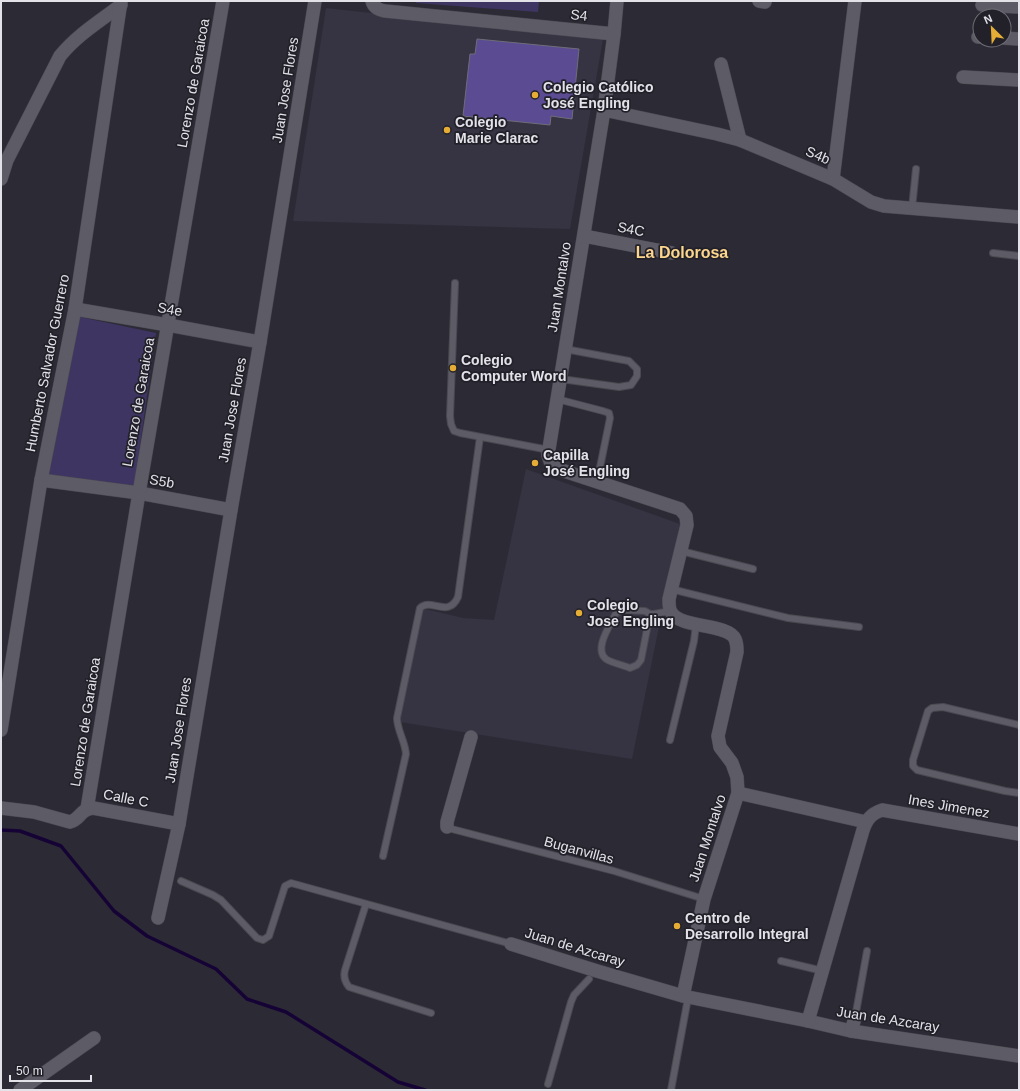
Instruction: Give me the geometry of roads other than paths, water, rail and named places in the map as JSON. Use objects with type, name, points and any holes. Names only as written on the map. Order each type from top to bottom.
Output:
[{"type":"street","name":"Lorenzo de Garaicoa","points":[[87,809],[138,493],[223,1]]},
{"type":"street","name":"Juan Jose Flores","points":[[158,918],[179,824],[230,510],[260,342],[315,1]]},
{"type":"street","name":"Juan Montalvo","points":[[617,1],[604,110],[548,454],[551,464],[558,470],[680,509],[686,516],[687,524],[671,589],[669,600],[670,612],[677,618],[728,631],[735,639],[738,652],[718,736],[720,747],[732,764],[737,777],[738,793],[704,899],[685,997]]},
{"type":"street","points":[[833,179],[855,1]]},
{"type":"street","points":[[1,179],[7,160],[60,56],[68,46],[121,3]]},
{"type":"street","name":"Humberto Salvador Guerrero","points":[[1,730],[40,480],[75,309],[121,3]]},
{"type":"street","name":"S4","points":[[374,4],[379,10],[385,11],[614,34]]},
{"type":"street","points":[[982,5],[1019,7]]},
{"type":"street","points":[[721,64],[740,140]]},
{"type":"street","points":[[963,77],[1019,80]]},
{"type":"street","name":"S4b","points":[[604,110],[740,140],[833,179],[871,202],[884,206],[1019,217]]},
{"type":"street","name":"S4C","points":[[584,236],[672,253]]},
{"type":"street","name":"S4e","points":[[75,309],[260,342]]},
{"type":"street","name":"S5b","points":[[40,480],[138,493],[230,510]]},
{"type":"street","points":[[447,827],[447,822],[471,737]]},
{"type":"street","name":"Ines Jimenez","points":[[738,793],[870,818],[882,810],[1019,834]]},
{"type":"street","name":"Calle C","points":[[1,808],[34,812],[70,822],[75,821],[83,811],[92,808],[179,824]]},
{"type":"street","points":[[808,1021],[870,818]]},
{"type":"street","name":"Juan de Azcaray","points":[[512,944],[593,975],[685,997],[851,1031],[1019,1056]]},
{"type":"street","points":[[851,1031],[855,1018]]},
{"type":"street","points":[[20,1090],[94,1038]]},
{"type":"lane","points":[[912,208],[916,169]]},
{"type":"lane","points":[[994,253],[1019,256]]},
{"type":"lane","points":[[455,283],[450,424],[454,431],[549,450]]},
{"type":"lane","points":[[561,379],[620,387],[631,385],[637,376],[637,369],[629,361],[565,349]]},
{"type":"lane","points":[[557,399],[609,413],[610,418],[597,482]]},
{"type":"lane","points":[[383,856],[406,754],[404,742],[397,723],[397,718],[420,608],[423,605],[427,605],[446,608],[456,602],[458,597],[480,437]]},
{"type":"lane","points":[[681,551],[753,569]]},
{"type":"lane","points":[[671,589],[788,618],[859,627]]},
{"type":"lane","points":[[650,614],[641,660],[637,665],[630,668],[606,658],[603,654],[601,643],[616,613],[624,610],[645,611],[650,614],[670,612]]},
{"type":"lane","points":[[670,740],[694,641],[696,624]]},
{"type":"lane","points":[[1019,725],[943,707],[932,708],[928,711],[913,760],[914,766],[917,770],[1019,794]]},
{"type":"lane","name":"Buganvillas","points":[[447,827],[614,871],[704,899]]},
{"type":"lane","name":"Juan de Azcaray","points":[[181,881],[221,900],[257,938],[263,940],[269,936],[285,886],[291,883],[512,944]]},
{"type":"lane","points":[[366,904],[345,970],[345,983],[349,987],[431,1013]]},
{"type":"lane","points":[[855,1018],[867,951]]},
{"type":"lane","points":[[781,961],[823,972]]},
{"type":"lane","points":[[548,1084],[571,1002],[574,995],[593,975]]},
{"type":"lane","points":[[671,1090],[685,997]]},
{"type":"waterway","points":[[1,830],[20,831],[61,846],[114,911],[147,936],[216,969],[247,999],[286,1012],[398,1082],[425,1090]]},
{"type":"place","name":"Colegio Católico José Engling","points":[[535,95]]},
{"type":"place","name":"Colegio Marie Clarac","points":[[447,130]]},
{"type":"place","name":"Colegio Computer Word","points":[[453,368]]},
{"type":"place","name":"Capilla José Engling","points":[[535,463]]},
{"type":"place","name":"Colegio Jose Engling","points":[[579,613]]},
{"type":"place","name":"Centro de Desarrollo Integral","points":[[677,926]]},
{"type":"district","name":"La Dolorosa","points":[[682,252]]}]
